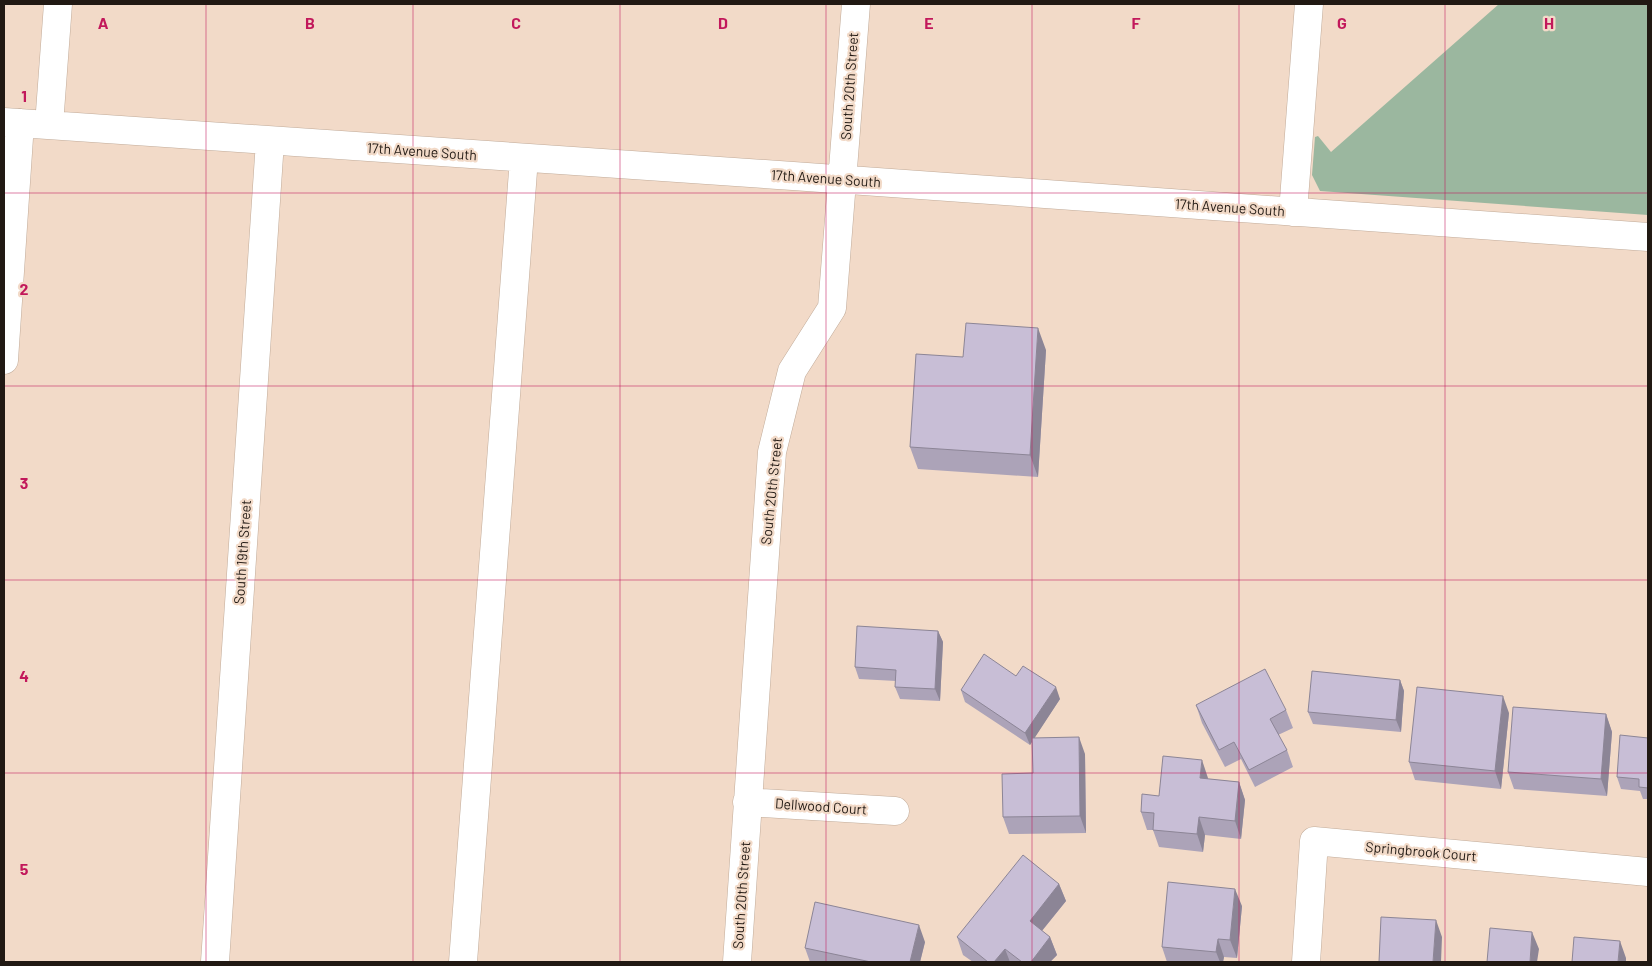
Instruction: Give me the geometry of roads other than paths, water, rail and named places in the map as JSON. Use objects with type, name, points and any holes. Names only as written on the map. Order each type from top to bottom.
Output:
[{"type":"street","points":[[49,125],[58,4]]},
{"type":"street","name":"South 20th Street","points":[[737,962],[772,452],[792,371],[832,308],[856,4]]},
{"type":"street","points":[[1293,212],[1308,4]]},
{"type":"street","points":[[4,360],[12,123]]},
{"type":"street","name":"17th Avenue South","points":[[12,123],[842,179],[1648,237]]},
{"type":"street","name":"South 19th Street","points":[[214,962],[270,141]]},
{"type":"street","points":[[463,962],[524,158]]},
{"type":"street","name":"Dellwood Court","points":[[747,802],[895,811]]},
{"type":"street","name":"Springbrook Court","points":[[1306,962],[1314,841],[1648,872]]}]
